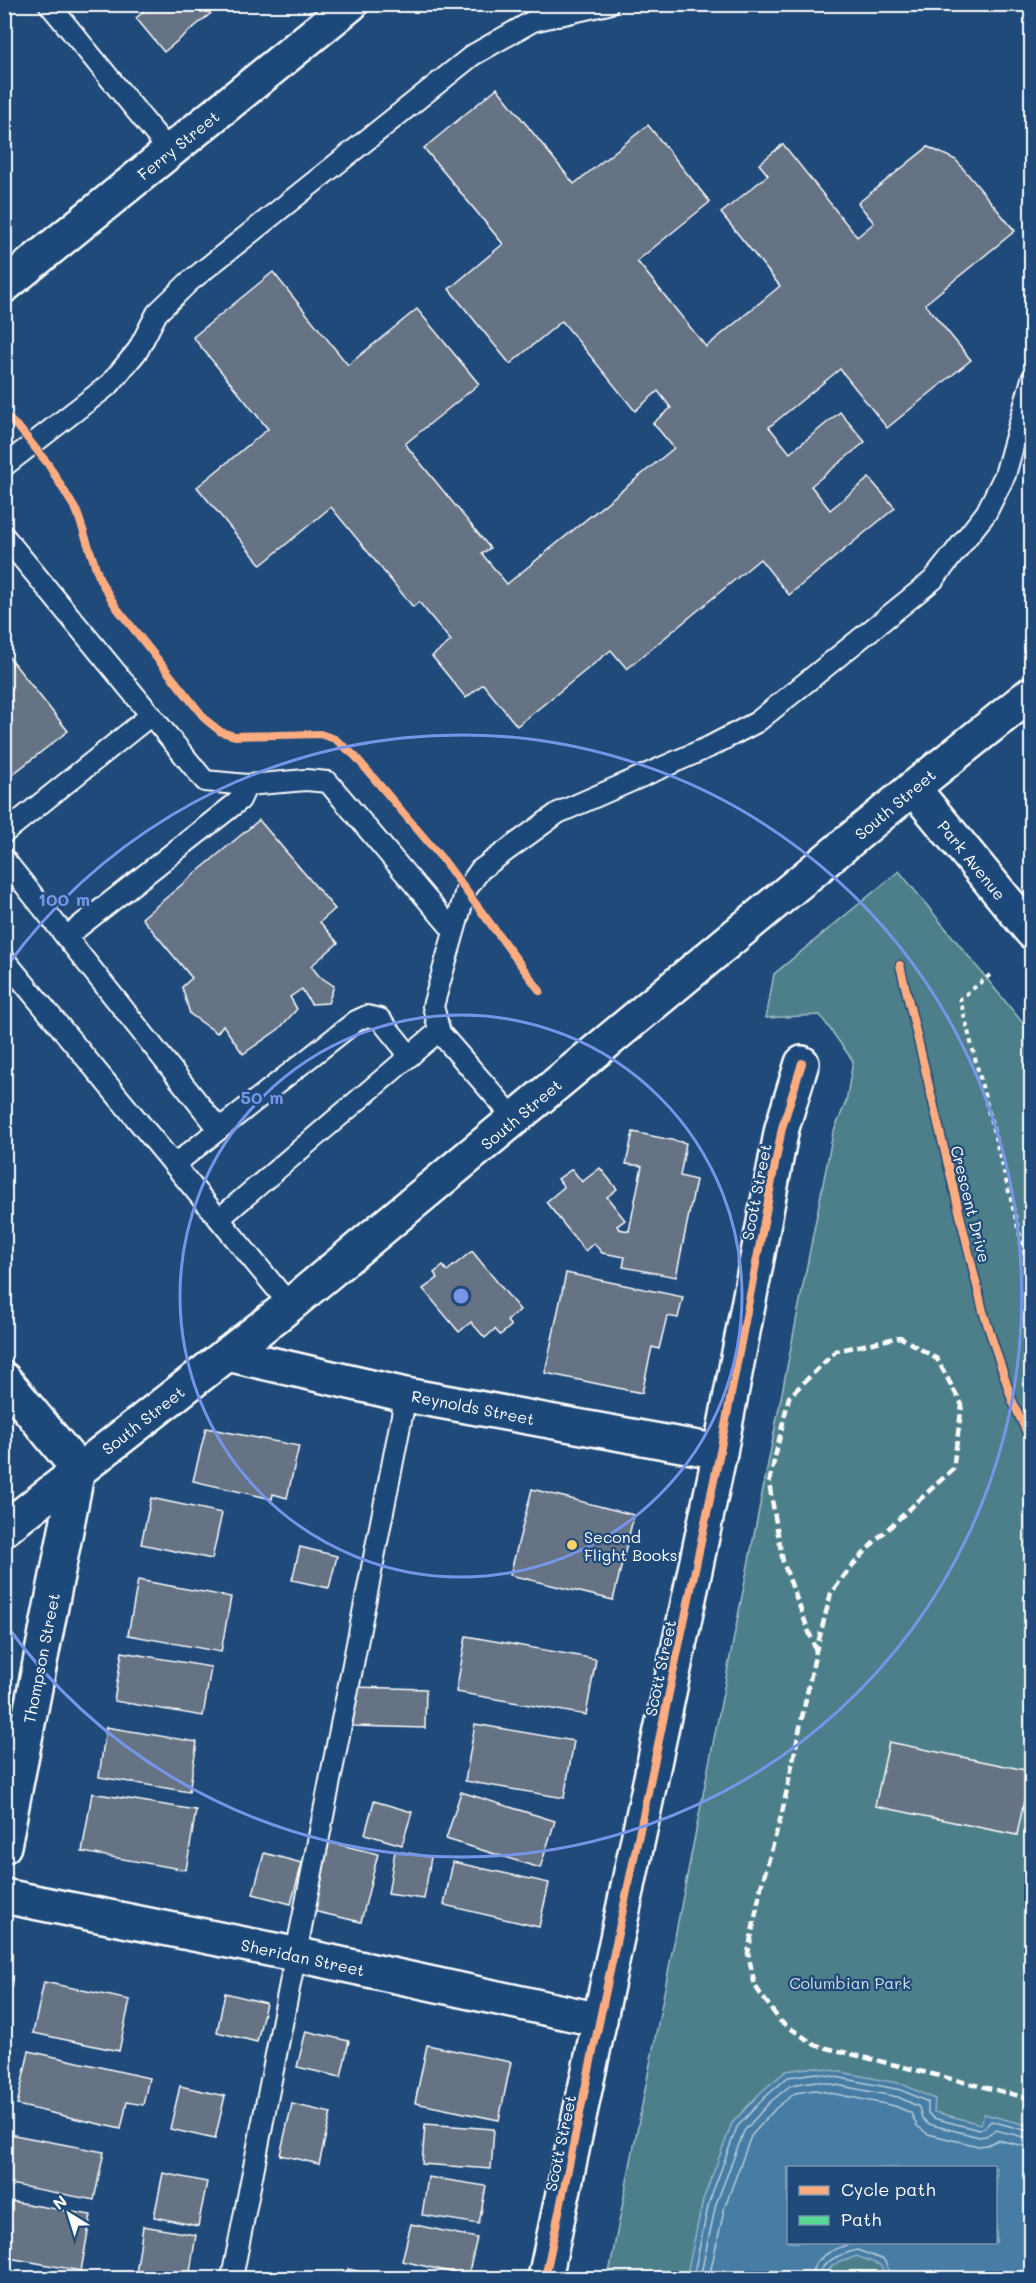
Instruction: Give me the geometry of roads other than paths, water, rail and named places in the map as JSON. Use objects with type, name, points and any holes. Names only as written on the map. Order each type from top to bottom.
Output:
[{"type":"street","name":"Ferry Street","points":[[4,286],[351,4]]},
{"type":"street","name":"South Street","points":[[4,1528],[290,1305],[913,788],[1032,693]]},
{"type":"street","name":"Park Avenue","points":[[913,788],[1032,932]]},
{"type":"street","name":"Scott Street","points":[[545,2278],[720,1452],[782,1128],[802,1063]]},
{"type":"street","name":"Reynolds Street","points":[[227,1354],[406,1395],[720,1452]]},
{"type":"street","points":[[4,1379],[78,1469]]},
{"type":"street","name":"Thompson Street","points":[[4,1846],[78,1469]]},
{"type":"street","name":"Sheridan Street","points":[[4,1896],[294,1954],[600,2020]]},
{"type":"lane","points":[[49,4],[170,152]]},
{"type":"lane","points":[[4,466],[110,384],[138,350],[157,313],[189,282],[473,56],[533,21],[608,4]]},
{"type":"lane","points":[[515,1119],[439,1031],[433,1006],[463,895],[480,870],[558,813],[709,747],[757,722],[933,580],[986,513],[1005,474],[1032,379]]},
{"type":"lane","points":[[4,536],[205,781],[247,784],[306,780],[328,782],[453,930]]},
{"type":"lane","points":[[4,833],[151,715]]},
{"type":"lane","points":[[66,937],[240,800],[247,784]]},
{"type":"lane","points":[[4,859],[219,1129]]},
{"type":"lane","points":[[4,959],[290,1305]]},
{"type":"lane","points":[[174,1165],[356,1021],[367,1016],[380,1019],[410,1056]]},
{"type":"lane","points":[[219,1218],[439,1031]]},
{"type":"lane","points":[[232,2278],[294,1954],[406,1395]]},
{"type":"water","points":[[815,2067],[902,2084],[935,2099],[934,2112],[981,2124],[984,2114],[1031,2126],[1031,2278],[888,2278],[880,2265],[857,2256],[833,2265],[823,2278],[686,2278],[703,2200],[732,2123],[761,2092],[786,2071]]},
{"type":"railway","points":[[816,1651],[783,1562],[769,1483],[789,1397],[836,1351],[900,1337],[937,1359],[962,1405],[953,1469],[878,1538],[831,1593],[816,1651],[782,1813],[761,1887],[748,1953],[755,1986],[780,2021],[815,2045],[1032,2099]]},
{"type":"place","name":"Second Flight Books","points":[[572,1545]]},
{"type":"park label","name":"Columbian Park","points":[[850,1982]]}]
